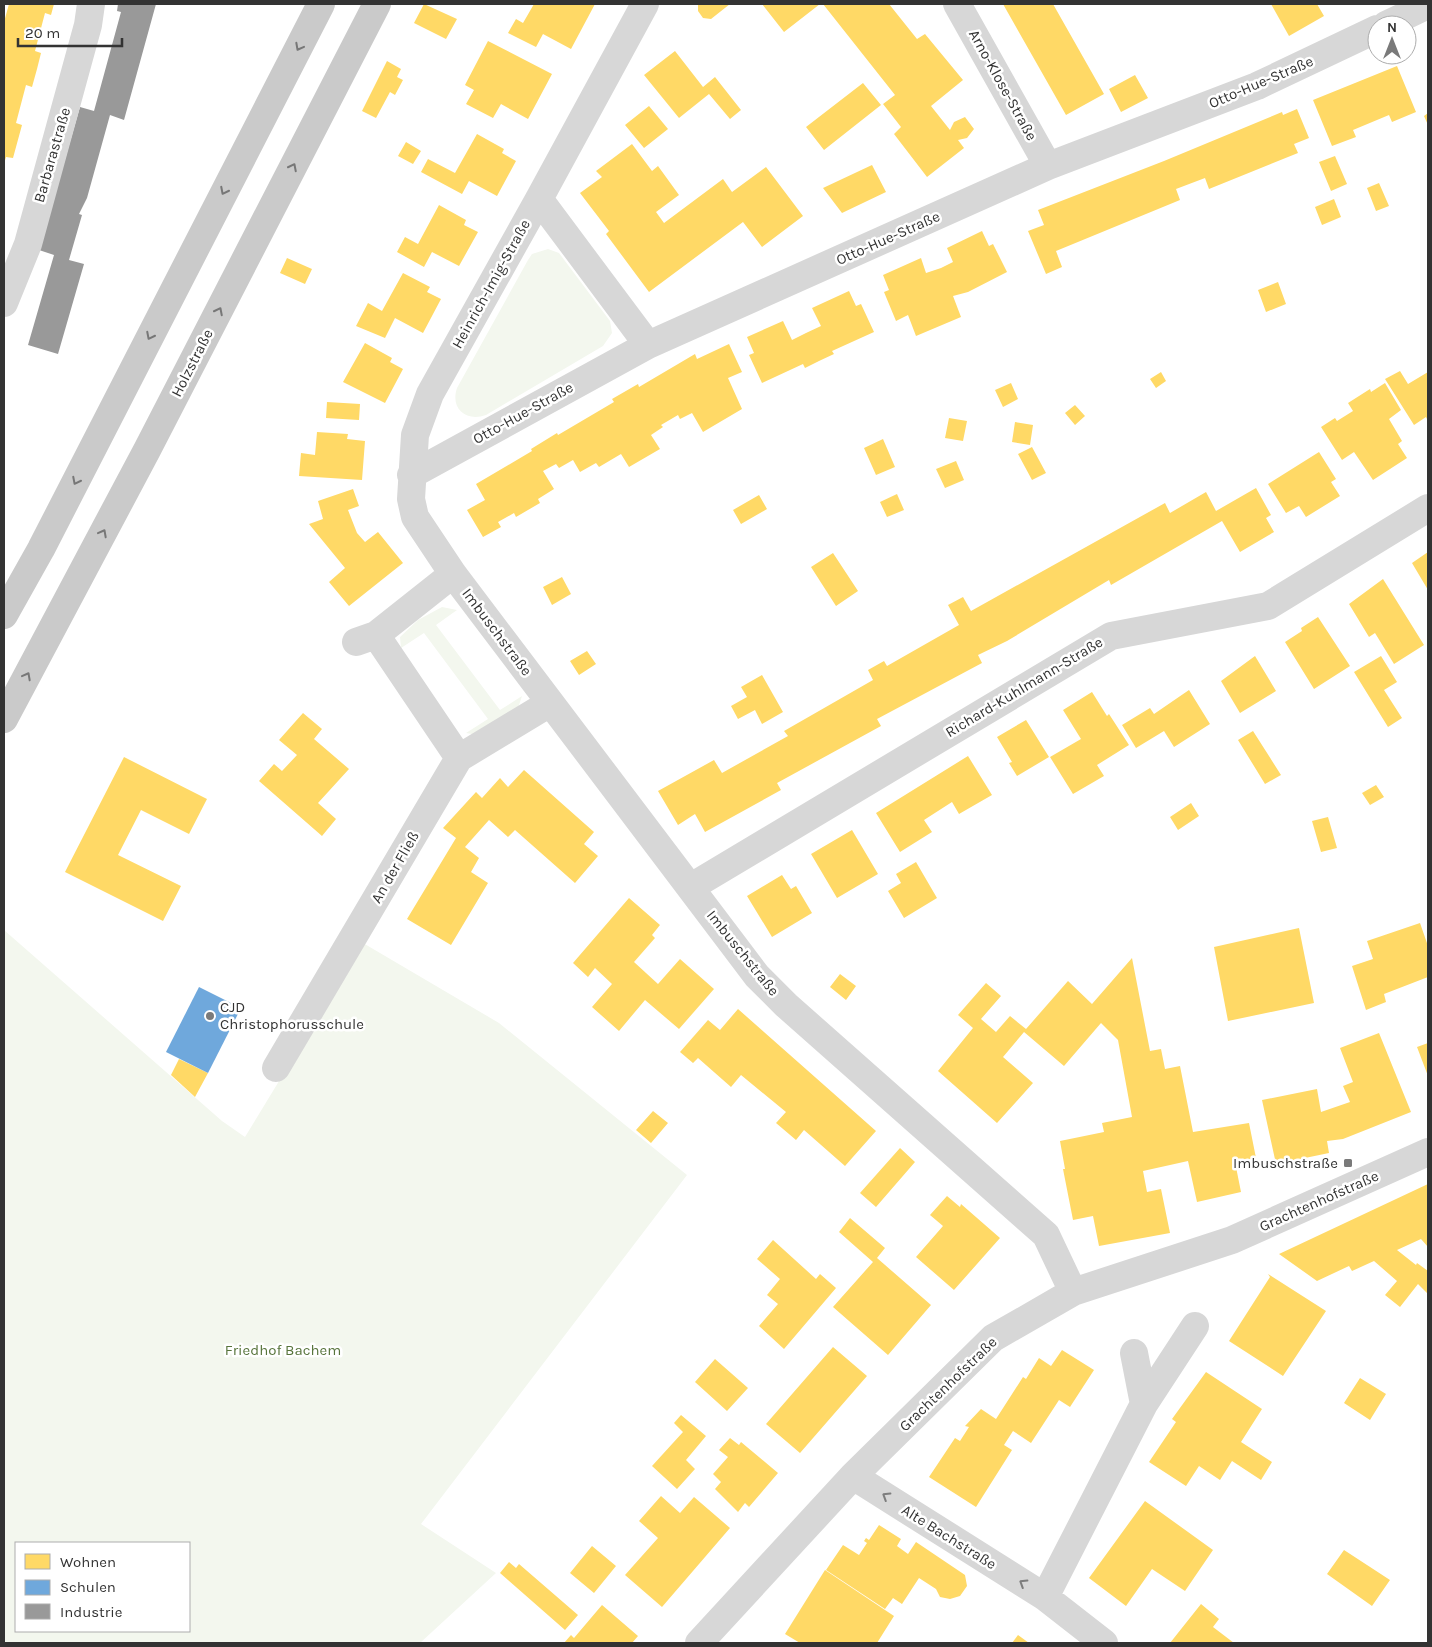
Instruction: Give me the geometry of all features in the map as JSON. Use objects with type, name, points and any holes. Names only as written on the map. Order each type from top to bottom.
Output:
[{"type":"main road","points":[[4,615],[41,549],[322,4]]},
{"type":"main road","name":"Holzstraße","points":[[4,719],[148,450],[377,4]]},
{"type":"street","name":"Barbarastraße","points":[[4,303],[28,244],[88,25],[91,4]]},
{"type":"street","name":"Heinrich-Imig-Straße","points":[[452,574],[415,517],[411,499],[411,475],[415,435],[430,394],[645,4]]},
{"type":"street","name":"Arno-Klose-Straße","points":[[957,4],[1048,166]]},
{"type":"street","points":[[1407,15],[1428,5]]},
{"type":"street","name":"Otto-Hue-Straße","points":[[411,475],[648,345],[1048,166],[1257,86],[1367,34]]},
{"type":"street","points":[[539,199],[648,345]]},
{"type":"street","name":"Richard-Kuhlmann-Straße","points":[[691,887],[1110,636],[1268,606],[1428,508]]},
{"type":"street","points":[[452,574],[366,638],[459,758]]},
{"type":"street","name":"Imbuschstraße","points":[[452,574],[757,976],[786,1005],[1046,1235],[1073,1292]]},
{"type":"street","name":"An der Fließ","points":[[276,1068],[459,758],[550,703]]},
{"type":"street","name":"Grachtenhofstraße","points":[[700,1643],[854,1476],[994,1338],[1073,1292],[1232,1240],[1428,1152]]},
{"type":"street","points":[[1045,1598],[1144,1404],[1195,1326]]},
{"type":"street","points":[[1134,1353],[1144,1404]]},
{"type":"street","name":"Alte Bachstraße","points":[[854,1476],[1045,1598],[1104,1643]]},
{"type":"green space","points":[[548,249],[559,253],[610,321],[612,333],[603,346],[486,415],[472,417],[466,415],[461,412],[456,402],[457,388],[528,260],[532,254]]},
{"type":"green space","points":[[442,607],[457,610],[436,625],[500,710],[522,696],[518,708],[478,735],[466,733],[488,719],[424,633],[401,648],[400,637],[418,620]]},
{"type":"green space","name":"Friedhof Bachem","points":[[4,930],[222,1121],[245,1137],[363,943],[499,1023],[687,1175],[421,1524],[496,1573],[420,1643],[4,1643]]},
{"type":"building: Wohnen","points":[[9,4],[54,4],[51,15],[45,13],[35,51],[41,53],[32,87],[26,85],[16,123],[22,125],[13,158],[6,157],[4,164],[4,22]]},
{"type":"building: Wohnen","points":[[424,4],[457,19],[446,39],[414,23]]},
{"type":"building: Wohnen","points":[[534,4],[595,4],[571,49],[543,34],[536,47],[508,33],[516,19],[523,23]]},
{"type":"building: Wohnen","points":[[698,4],[730,4],[711,19],[703,18],[698,11]]},
{"type":"building: Wohnen","points":[[762,4],[820,4],[784,32]]},
{"type":"building: Wohnen","points":[[823,4],[889,4],[917,39],[925,34],[963,80],[931,106],[950,130],[954,122],[965,117],[974,129],[967,138],[958,140],[964,148],[927,177],[894,134],[901,127],[883,104],[895,95]]},
{"type":"building: Wohnen","points":[[1003,4],[1053,4],[1104,94],[1066,115]]},
{"type":"building: Wohnen","points":[[1271,4],[1317,4],[1324,16],[1289,36]]},
{"type":"building: Wohnen","points":[[488,41],[552,74],[528,119],[501,104],[493,118],[466,104],[474,90],[465,85]]},
{"type":"building: Wohnen","points":[[675,51],[703,87],[715,77],[741,110],[730,119],[709,94],[679,118],[644,75]]},
{"type":"building: Wohnen","points":[[387,61],[401,69],[397,77],[403,80],[395,95],[390,92],[376,118],[362,111]]},
{"type":"building: Wohnen","points":[[1397,66],[1416,112],[1392,122],[1389,115],[1353,130],[1356,137],[1332,146],[1313,100]]},
{"type":"building: Wohnen","points":[[1135,75],[1148,98],[1121,112],[1109,89]]},
{"type":"building: Wohnen","points":[[863,83],[881,105],[824,150],[806,127]]},
{"type":"building: Wohnen","points":[[649,106],[668,129],[644,148],[625,125]]},
{"type":"building: Wohnen","points":[[1297,109],[1309,138],[1294,144],[1298,153],[1209,189],[1205,178],[1176,189],[1180,200],[1056,251],[1062,267],[1046,274],[1028,231],[1044,225],[1038,210],[1282,112],[1283,115]]},
{"type":"building: Wohnen","points":[[1428,113],[1428,125],[1424,116]]},
{"type":"building: Wohnen","points":[[477,134],[504,149],[502,153],[516,161],[497,196],[469,181],[462,194],[421,172],[428,159],[455,173]]},
{"type":"building: Wohnen","points":[[406,142],[421,151],[413,164],[398,156]]},
{"type":"building: Wohnen","points":[[632,144],[652,171],[658,166],[679,195],[656,212],[664,223],[723,179],[732,192],[766,167],[803,216],[762,247],[743,222],[649,292],[606,234],[609,231],[580,193],[602,177],[596,171]]},
{"type":"building: Wohnen","points":[[1335,156],[1347,184],[1331,191],[1319,162]]},
{"type":"building: Wohnen","points":[[872,165],[886,192],[842,213],[823,188]]},
{"type":"building: Wohnen","points":[[1379,183],[1389,206],[1376,211],[1367,188]]},
{"type":"building: Wohnen","points":[[1334,199],[1341,217],[1322,225],[1315,207]]},
{"type":"building: Wohnen","points":[[439,205],[466,220],[464,225],[478,232],[459,266],[432,252],[424,267],[397,252],[405,237],[418,244]]},
{"type":"building: Wohnen","points":[[982,231],[989,246],[993,244],[1007,272],[968,292],[953,296],[961,317],[916,336],[908,315],[896,321],[884,292],[889,290],[883,275],[921,258],[926,273],[941,268],[953,262],[947,248]]},
{"type":"building: Wohnen","points":[[287,258],[312,269],[305,284],[280,273]]},
{"type":"building: Wohnen","points":[[403,273],[430,287],[427,292],[441,299],[423,333],[395,318],[385,338],[356,326],[368,303],[382,311]]},
{"type":"building: Wohnen","points":[[1278,282],[1286,304],[1266,312],[1258,290]]},
{"type":"building: Wohnen","points":[[849,291],[856,306],[861,304],[874,332],[832,351],[834,354],[805,368],[803,364],[762,383],[749,355],[754,353],[747,337],[783,321],[792,340],[821,326],[812,308]]},
{"type":"building: Wohnen","points":[[365,343],[392,358],[390,362],[403,369],[385,403],[343,382]]},
{"type":"building: Wohnen","points":[[729,344],[742,372],[728,378],[742,409],[703,432],[692,413],[680,419],[678,415],[661,425],[663,427],[651,435],[660,449],[629,467],[621,454],[599,467],[596,463],[580,472],[573,460],[559,468],[556,464],[543,471],[554,489],[538,499],[540,503],[516,517],[514,513],[498,522],[501,527],[483,537],[467,510],[485,500],[476,484],[532,451],[531,449],[557,433],[558,435],[614,402],[612,399],[638,384],[639,387],[695,354],[697,359]]},
{"type":"building: Wohnen","points":[[1400,371],[1408,384],[1428,372],[1428,421],[1426,417],[1414,425],[1385,379]]},
{"type":"building: Wohnen","points":[[1161,372],[1166,381],[1156,388],[1150,379]]},
{"type":"building: Wohnen","points":[[1011,383],[1018,399],[1003,407],[995,390]]},
{"type":"building: Wohnen","points":[[1385,383],[1401,410],[1389,419],[1402,441],[1398,444],[1407,458],[1373,480],[1354,452],[1342,460],[1321,427],[1335,418],[1337,421],[1353,411],[1348,403],[1370,389],[1371,392]]},
{"type":"building: Wohnen","points":[[327,402],[360,404],[359,420],[326,418]]},
{"type":"building: Wohnen","points":[[1075,405],[1085,416],[1075,425],[1065,413]]},
{"type":"building: Wohnen","points":[[949,418],[967,421],[963,441],[945,438]]},
{"type":"building: Wohnen","points":[[1015,422],[1033,425],[1030,445],[1012,442]]},
{"type":"building: Wohnen","points":[[317,432],[348,434],[347,439],[365,441],[362,480],[299,476],[301,453],[315,455]]},
{"type":"building: Wohnen","points":[[883,439],[895,467],[876,475],[864,448]]},
{"type":"building: Wohnen","points":[[1032,447],[1046,473],[1032,480],[1018,454]]},
{"type":"building: Wohnen","points":[[1319,452],[1336,479],[1331,482],[1340,496],[1306,517],[1299,506],[1286,513],[1268,484]]},
{"type":"building: Wohnen","points":[[956,461],[964,480],[945,488],[936,469]]},
{"type":"building: Wohnen","points":[[1256,488],[1271,515],[1266,518],[1274,532],[1240,552],[1222,521],[1111,585],[1109,580],[1007,641],[978,655],[982,663],[877,719],[881,726],[777,783],[781,790],[705,832],[695,814],[678,825],[658,791],[714,760],[722,773],[788,736],[784,731],[873,680],[868,670],[884,661],[887,666],[959,625],[948,605],[963,597],[971,611],[1165,503],[1170,513],[1206,492],[1216,511]]},
{"type":"building: Wohnen","points":[[353,489],[359,506],[348,510],[357,533],[365,542],[378,532],[403,563],[349,606],[329,582],[345,568],[309,524],[323,519],[318,501]]},
{"type":"building: Wohnen","points":[[897,494],[904,510],[887,517],[880,502]]},
{"type":"building: Wohnen","points":[[759,495],[767,509],[741,524],[733,510]]},
{"type":"building: Wohnen","points":[[1428,552],[1428,590],[1412,563]]},
{"type":"building: Wohnen","points":[[833,553],[858,591],[836,606],[811,567]]},
{"type":"building: Wohnen","points":[[562,577],[571,594],[552,605],[543,587]]},
{"type":"building: Wohnen","points":[[1383,579],[1424,645],[1394,664],[1375,633],[1369,637],[1349,604]]},
{"type":"building: Wohnen","points":[[1318,617],[1350,666],[1314,689],[1285,642]]},
{"type":"building: Wohnen","points":[[587,651],[596,664],[579,675],[570,661]]},
{"type":"building: Wohnen","points":[[1255,656],[1276,691],[1240,713],[1221,681]]},
{"type":"building: Wohnen","points":[[1381,656],[1397,682],[1384,690],[1402,718],[1388,727],[1354,672]]},
{"type":"building: Wohnen","points":[[762,675],[783,712],[762,724],[755,710],[738,719],[731,706],[747,697],[741,687]]},
{"type":"building: Wohnen","points":[[1189,690],[1210,724],[1174,747],[1164,731],[1136,748],[1122,725],[1150,708],[1154,714]]},
{"type":"building: Wohnen","points":[[1092,692],[1129,745],[1097,765],[1104,776],[1073,794],[1050,757],[1081,739],[1063,710]]},
{"type":"building: Wohnen","points":[[303,713],[322,729],[314,739],[349,769],[318,803],[336,819],[322,836],[259,781],[274,764],[282,771],[297,755],[279,740]]},
{"type":"building: Wohnen","points":[[1026,720],[1049,757],[1017,776],[1009,763],[1012,762],[997,737]]},
{"type":"building: Wohnen","points":[[1253,731],[1281,775],[1265,784],[1238,740]]},
{"type":"building: Wohnen","points":[[968,756],[992,795],[959,814],[952,802],[924,820],[932,832],[900,852],[876,813]]},
{"type":"building: Wohnen","points":[[124,757],[207,799],[189,834],[141,810],[118,855],[181,886],[163,921],[65,872]]},
{"type":"building: Wohnen","points":[[524,770],[594,832],[584,844],[598,856],[575,883],[515,830],[508,837],[489,820],[465,847],[479,858],[471,872],[488,883],[451,945],[407,919],[456,838],[443,828],[476,792],[482,798],[500,778],[508,787]]},
{"type":"building: Wohnen","points":[[1376,785],[1384,797],[1370,805],[1362,793]]},
{"type":"building: Wohnen","points":[[1191,803],[1199,816],[1178,830],[1170,817]]},
{"type":"building: Wohnen","points":[[1328,817],[1337,848],[1321,852],[1312,821]]},
{"type":"building: Wohnen","points":[[852,830],[878,874],[837,898],[811,854]]},
{"type":"building: Wohnen","points":[[916,862],[937,898],[904,918],[888,891],[901,883],[896,874]]},
{"type":"building: Wohnen","points":[[782,875],[791,889],[796,886],[812,913],[772,937],[747,896]]},
{"type":"building: Wohnen","points":[[629,898],[660,925],[652,935],[655,938],[634,962],[658,984],[680,959],[714,989],[679,1029],[645,1000],[619,1031],[592,1007],[612,984],[595,968],[588,977],[573,963]]},
{"type":"building: Wohnen","points":[[1420,923],[1428,946],[1428,977],[1384,994],[1386,1002],[1366,1010],[1352,966],[1373,959],[1367,941]]},
{"type":"building: Wohnen","points":[[1299,928],[1314,1003],[1228,1021],[1214,947]]},
{"type":"building: Wohnen","points":[[1132,958],[1150,1051],[1161,1049],[1165,1069],[1180,1066],[1193,1132],[1249,1123],[1256,1158],[1235,1162],[1241,1192],[1197,1202],[1188,1161],[1143,1171],[1147,1192],[1161,1189],[1170,1233],[1099,1246],[1093,1216],[1073,1220],[1063,1169],[1065,1169],[1060,1141],[1104,1132],[1102,1123],[1132,1117],[1118,1040],[1101,1023],[1064,1066],[1024,1032],[1003,1057],[1033,1083],[997,1123],[938,1071],[973,1028],[958,1015],[986,983],[1001,996],[981,1019],[996,1032],[1010,1016],[1026,1029],[1068,981],[1092,1004]]},
{"type":"building: Wohnen","points":[[840,974],[856,986],[846,1000],[830,987]]},
{"type":"building: Wohnen","points":[[738,1009],[876,1131],[845,1166],[804,1130],[796,1140],[776,1123],[786,1112],[741,1075],[731,1087],[698,1058],[693,1063],[680,1052],[708,1020],[720,1030]]},
{"type":"building: Wohnen","points":[[1379,1033],[1411,1112],[1343,1139],[1327,1141],[1329,1153],[1276,1164],[1262,1100],[1317,1089],[1321,1112],[1350,1102],[1343,1086],[1353,1082],[1340,1048]]},
{"type":"building: Wohnen","points":[[1428,1043],[1428,1076],[1417,1047]]},
{"type":"building: Wohnen","points":[[179,1059],[208,1073],[195,1097],[171,1075]]},
{"type":"building: Wohnen","points":[[653,1111],[668,1123],[651,1143],[636,1130]]},
{"type":"building: Wohnen","points":[[900,1148],[915,1162],[876,1207],[860,1193]]},
{"type":"building: Wohnen","points":[[1428,1184],[1428,1247],[1421,1239],[1397,1250],[1416,1265],[1417,1263],[1428,1271],[1428,1294],[1418,1284],[1400,1307],[1385,1295],[1397,1281],[1374,1261],[1352,1271],[1349,1266],[1317,1281],[1279,1254]]},
{"type":"building: Wohnen","points":[[947,1196],[960,1207],[961,1204],[1000,1238],[954,1290],[916,1257],[943,1226],[930,1215]]},
{"type":"building: Wohnen","points":[[850,1218],[885,1248],[877,1258],[931,1305],[888,1355],[833,1307],[873,1262],[839,1232]]},
{"type":"building: Wohnen","points":[[773,1240],[816,1279],[820,1274],[836,1288],[784,1349],[759,1326],[778,1304],[767,1295],[780,1279],[757,1259]]},
{"type":"building: Wohnen","points":[[1268,1274],[1326,1311],[1283,1376],[1229,1341],[1270,1277]]},
{"type":"building: Wohnen","points":[[833,1347],[867,1376],[800,1453],[766,1424]]},
{"type":"building: Wohnen","points":[[1062,1350],[1094,1370],[1070,1407],[1059,1400],[1031,1443],[1013,1431],[1004,1445],[1012,1450],[976,1507],[929,1477],[955,1438],[960,1441],[969,1427],[965,1426],[981,1409],[996,1419],[1023,1377],[1026,1379],[1039,1358],[1051,1366]]},
{"type":"building: Wohnen","points":[[715,1359],[748,1388],[727,1411],[695,1382]]},
{"type":"building: Wohnen","points":[[1206,1372],[1262,1409],[1241,1442],[1272,1462],[1261,1480],[1232,1461],[1220,1480],[1199,1466],[1186,1486],[1149,1462],[1176,1422],[1172,1419]]},
{"type":"building: Wohnen","points":[[1360,1378],[1386,1394],[1370,1420],[1344,1403]]},
{"type":"building: Wohnen","points":[[681,1415],[706,1436],[686,1460],[695,1469],[677,1489],[652,1466],[683,1432],[674,1423]]},
{"type":"building: Wohnen","points":[[730,1438],[739,1445],[741,1442],[778,1473],[749,1507],[745,1503],[738,1512],[715,1489],[721,1482],[713,1474],[728,1457],[719,1450]]},
{"type":"building: Wohnen","points":[[661,1496],[680,1513],[694,1497],[730,1528],[662,1607],[625,1575],[658,1538],[639,1521]]},
{"type":"building: Wohnen","points":[[1145,1501],[1213,1550],[1185,1591],[1152,1569],[1126,1606],[1089,1578]]},
{"type":"building: Wohnen","points":[[879,1525],[901,1539],[897,1546],[908,1554],[916,1542],[965,1575],[967,1586],[960,1596],[950,1599],[940,1597],[936,1589],[919,1578],[902,1604],[893,1598],[885,1609],[826,1570],[843,1545],[859,1555],[867,1543],[864,1541],[866,1538],[869,1540]]},
{"type":"building: Wohnen","points":[[592,1546],[616,1566],[594,1593],[570,1573]]},
{"type":"building: Wohnen","points":[[1344,1550],[1390,1580],[1372,1606],[1327,1574]]},
{"type":"building: Wohnen","points":[[509,1562],[516,1568],[519,1564],[578,1615],[565,1630],[500,1573]]},
{"type":"building: Wohnen","points":[[825,1570],[894,1616],[877,1643],[800,1643],[785,1634]]},
{"type":"building: Wohnen","points":[[1201,1604],[1219,1619],[1213,1627],[1234,1643],[1170,1643]]},
{"type":"building: Wohnen","points":[[602,1605],[638,1636],[632,1643],[564,1643],[571,1635],[574,1638]]},
{"type":"building: Wohnen","points":[[1018,1635],[1029,1643],[1012,1643]]},
{"type":"building: Schulen","points":[[199,987],[241,1008],[208,1073],[166,1052]]},
{"type":"building: Industrie","points":[[118,4],[156,4],[124,120],[110,115],[87,198],[79,214],[82,215],[69,260],[84,264],[58,354],[28,345],[54,255],[39,250],[80,107],[94,111],[121,12],[117,11]]},
{"type":"place","name":"CJD Christophorusschule","points":[[210,1016]]},
{"type":"place","name":"Imbuschstraße","points":[[1348,1163]]}]
